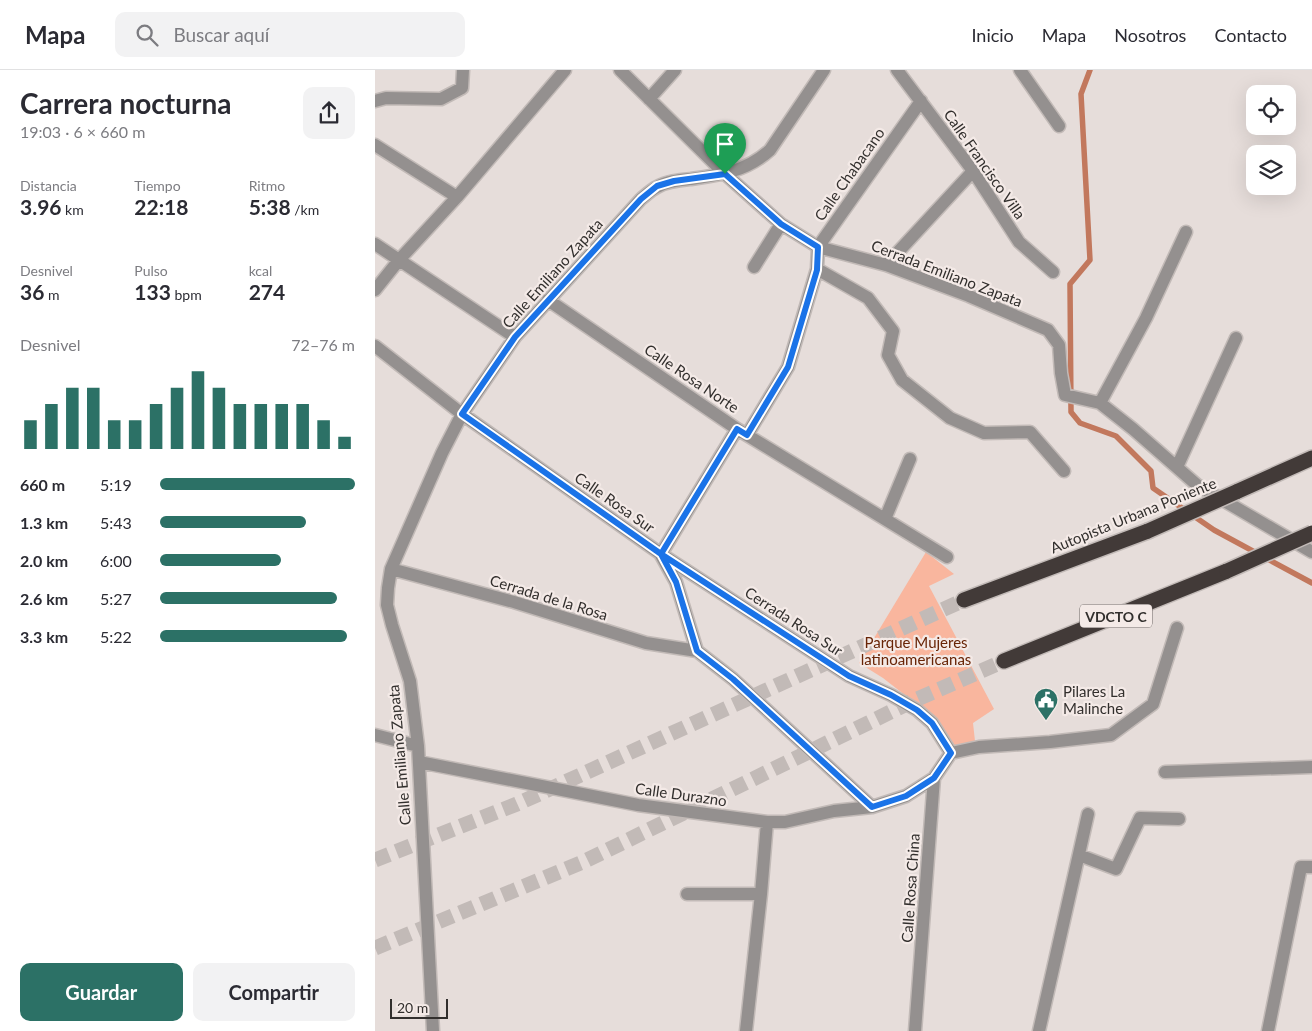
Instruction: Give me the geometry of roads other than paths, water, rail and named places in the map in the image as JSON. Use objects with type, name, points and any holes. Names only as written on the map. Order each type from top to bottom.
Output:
[{"type":"highway","name":"Autopista Urbana Poniente","points":[[965,600],[1148,531],[1312,458]]},
{"type":"highway","name":"VDCTO C","points":[[1005,661],[1227,571],[1312,533]]},
{"type":"street","points":[[375,101],[386,98],[441,99],[462,88],[463,70]]},
{"type":"street","points":[[375,290],[565,70]]},
{"type":"street","name":"Cerrada Emiliano Zapata","points":[[620,70],[725,174],[781,224],[818,247],[886,265],[969,296],[1048,330],[1059,345],[1065,395],[1100,403]]},
{"type":"street","points":[[649,99],[675,70]]},
{"type":"street","name":"Calle Emiliano Zapata","points":[[433,1031],[418,746],[410,682],[391,625],[387,605],[391,569],[442,453],[462,414],[515,337],[641,199],[657,186],[674,181],[725,174],[745,168],[759,160],[770,150],[824,70]]},
{"type":"street","name":"Calle Francisco Villa","points":[[897,70],[973,171],[1019,242],[1053,272]]},
{"type":"street","points":[[1020,70],[1059,126]]},
{"type":"street","name":"Calle Chabacano","points":[[818,247],[921,101]]},
{"type":"street","points":[[375,145],[457,197]]},
{"type":"street","points":[[886,265],[973,171]]},
{"type":"street","points":[[754,267],[781,224]]},
{"type":"street","points":[[1185,232],[1145,318],[1100,403],[1197,485],[1312,552]]},
{"type":"street","points":[[375,244],[515,337]]},
{"type":"street","points":[[661,554],[742,432],[788,367],[817,270],[818,247]]},
{"type":"street","points":[[817,270],[867,298],[893,330],[888,355],[902,380],[950,418],[984,433],[1030,432],[1064,471]]},
{"type":"street","name":"Calle Rosa Norte","points":[[549,300],[742,432],[947,557]]},
{"type":"street","points":[[1177,467],[1237,338]]},
{"type":"street","name":"Calle Rosa Sur","points":[[375,346],[462,414],[661,554],[676,582],[697,651]]},
{"type":"street","points":[[885,519],[910,459]]},
{"type":"street","name":"Cerrada Rosa Sur","points":[[661,554],[849,676],[891,695],[917,710],[932,723],[951,753]]},
{"type":"street","name":"Cerrada de la Rosa","points":[[391,569],[515,602],[646,643],[697,651]]},
{"type":"street","points":[[375,597],[387,605]]},
{"type":"street","points":[[951,753],[979,747],[1111,735],[1153,704],[1177,628]]},
{"type":"street","points":[[697,651],[740,685],[872,807]]},
{"type":"street","points":[[375,734],[418,746]]},
{"type":"street","name":"Calle Rosa China","points":[[915,1031],[934,778],[951,753]]},
{"type":"street","name":"Calle Durazno","points":[[419,762],[638,805],[767,822],[785,822],[834,811],[872,807],[906,796],[934,778]]},
{"type":"street","points":[[1165,772],[1312,767]]},
{"type":"street","points":[[1039,1031],[1088,814]]},
{"type":"street","points":[[1079,855],[1116,869],[1140,818],[1179,819]]},
{"type":"street","points":[[746,1031],[767,822]]},
{"type":"street","points":[[1268,1031],[1307,867]]},
{"type":"street","points":[[687,894],[761,894]]},
{"type":"waterway","points":[[1090,70],[1081,94],[1090,260],[1070,284],[1071,412],[1080,423],[1116,436],[1151,471],[1153,488],[1214,530],[1312,583]]},
{"type":"tunnel","points":[[375,860],[517,804],[964,600]]},
{"type":"tunnel","points":[[375,948],[583,862],[915,700],[1004,661]]},
{"type":"place","name":"Pilares La Malinche","points":[[1046,721]]},
{"type":"park label","name":"Parque Mujeres latinoamericanas","points":[[916,650]]}]
